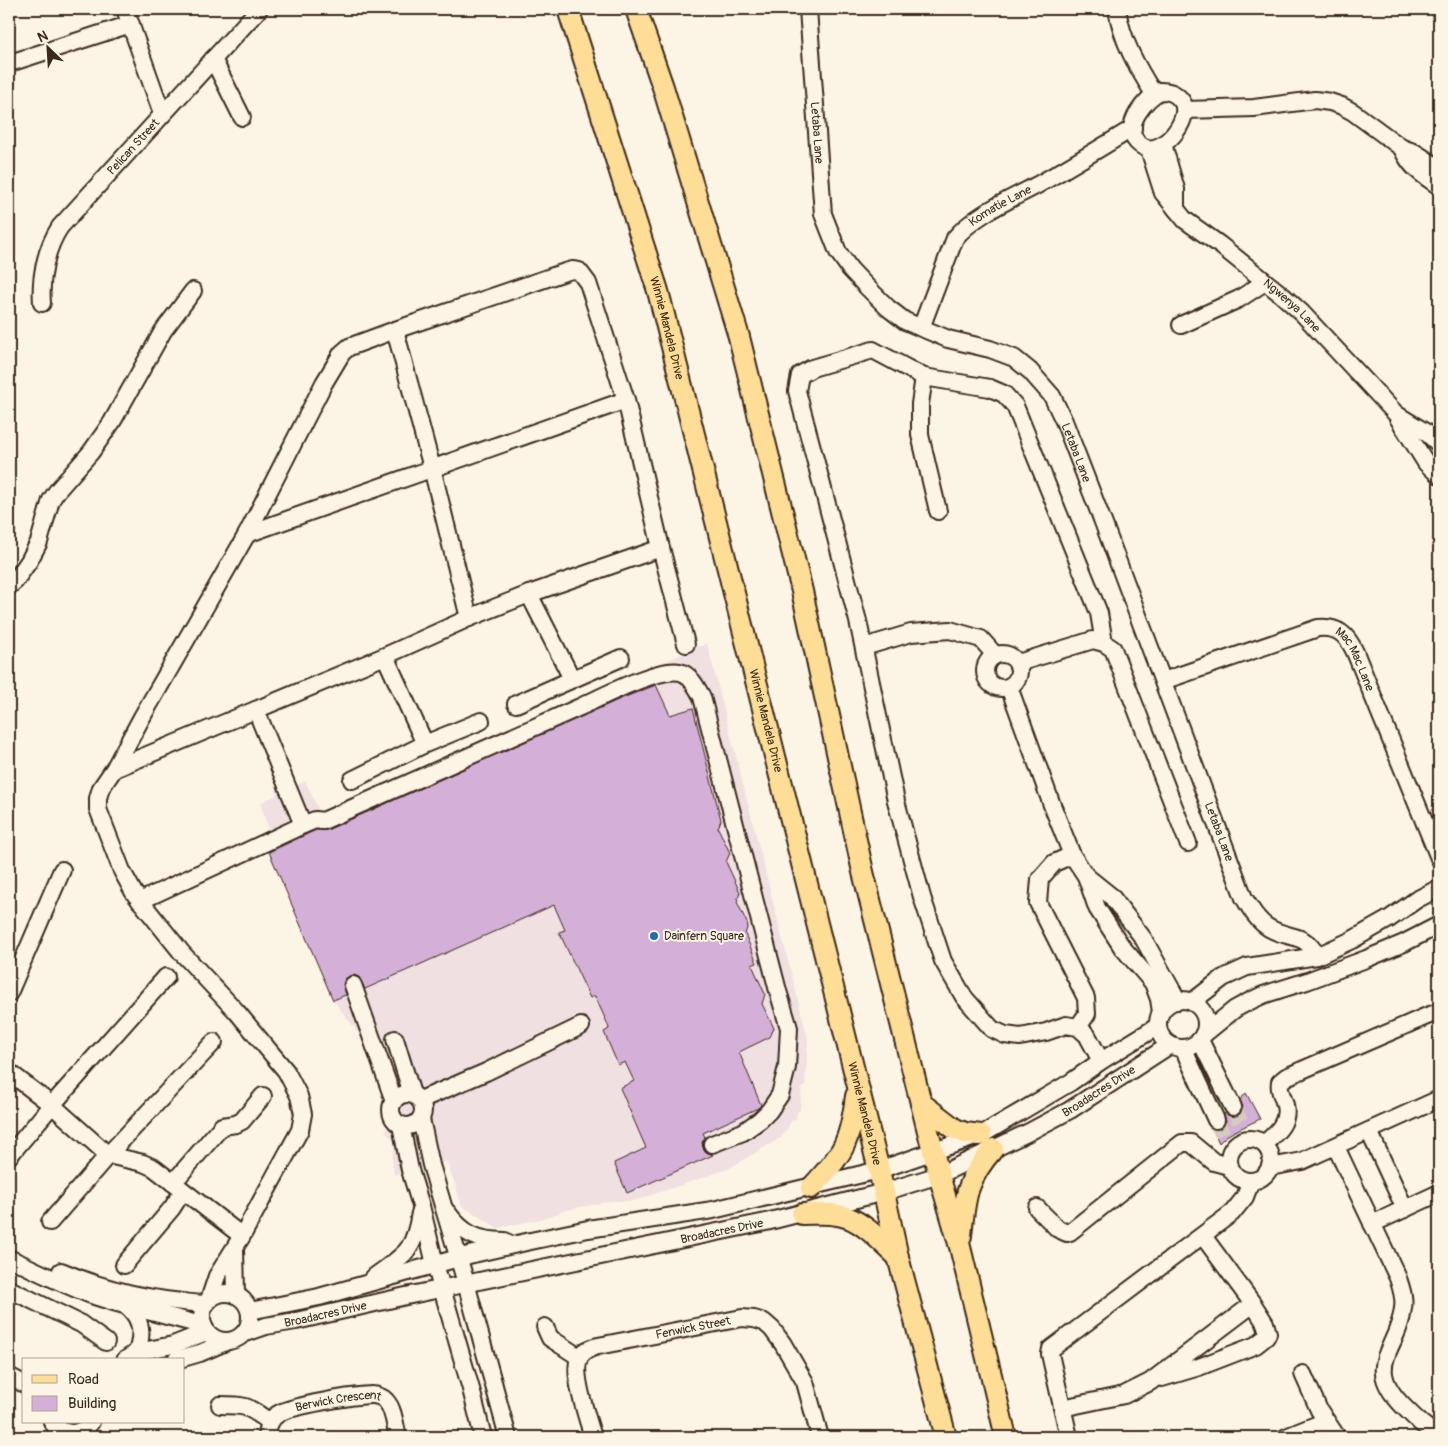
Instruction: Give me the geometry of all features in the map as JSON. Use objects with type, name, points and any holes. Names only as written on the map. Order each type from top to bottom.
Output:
[{"type":"main road","name":"Winnie Mandela Drive","points":[[568,9],[658,291],[879,1170],[898,1258],[946,1437]]},
{"type":"main road","points":[[636,9],[663,87],[739,337],[802,591],[863,872],[939,1175],[960,1247],[1006,1437]]},
{"type":"main road","points":[[811,1188],[841,1154],[845,1145],[853,1120],[857,1084]]},
{"type":"main road","points":[[921,1103],[956,1129],[987,1142],[964,1206],[960,1247]]},
{"type":"main road","points":[[802,1214],[835,1215],[849,1218],[864,1227],[898,1258]]},
{"type":"street","name":"Pelican Street","points":[[42,303],[41,293],[46,260],[52,238],[60,227],[259,9]]},
{"type":"street","name":"Letaba Lane","points":[[808,9],[823,214],[838,252],[850,269],[866,286],[888,308],[905,320],[948,339],[990,349],[1014,358],[1030,370],[1052,396],[1064,422],[1164,682],[1244,898],[1256,917],[1267,928],[1305,940],[1313,947],[1317,956]]},
{"type":"street","points":[[1117,9],[1124,39],[1133,59],[1154,94]]},
{"type":"street","points":[[13,62],[128,16],[162,114]]},
{"type":"street","points":[[213,59],[242,117]]},
{"type":"street","points":[[1160,91],[1168,91],[1175,94],[1184,105],[1185,110],[1181,123],[1156,146],[1142,146],[1134,139],[1133,128],[1137,114],[1145,102],[1154,94],[1160,91]]},
{"type":"street","points":[[1185,110],[1254,108],[1309,101],[1330,102],[1353,112],[1402,148],[1414,152],[1438,179]]},
{"type":"street","name":"Komatie Lane","points":[[921,328],[955,238],[961,231],[975,220],[1057,174],[1133,128]]},
{"type":"street","name":"Ngwenya Lane","points":[[1156,146],[1176,189],[1176,209],[1185,220],[1220,245],[1302,313],[1396,414],[1426,464],[1439,475]]},
{"type":"street","points":[[205,1329],[202,1315],[218,1276],[239,1242],[300,1130],[303,1114],[300,1096],[286,1071],[236,1012],[182,953],[140,901],[122,871],[98,809],[98,798],[101,788],[114,769],[247,534],[324,384],[342,353],[349,347],[395,330],[564,272],[579,271],[588,283],[626,400],[686,644]]},
{"type":"street","points":[[1181,325],[1238,299],[1265,282]]},
{"type":"street","points":[[9,586],[15,581],[29,561],[39,542],[51,500],[57,490],[92,452],[112,422],[164,331],[193,290]]},
{"type":"street","points":[[395,330],[470,618]]},
{"type":"street","points":[[1101,1061],[1087,1034],[1078,1027],[1066,1026],[1020,1037],[1005,1036],[992,1028],[964,997],[944,961],[922,897],[896,801],[864,647],[797,391],[800,375],[812,368],[873,350],[924,377],[990,388],[1004,394],[1015,406],[1099,613],[1104,643]]},
{"type":"street","points":[[924,377],[920,404],[920,435],[938,511]]},
{"type":"street","points":[[247,534],[626,400]]},
{"type":"street","name":"Ngwenya Lane","points":[[1396,414],[1427,433],[1439,444]]},
{"type":"street","points":[[114,769],[529,594],[661,548]]},
{"type":"street","points":[[529,594],[572,679]]},
{"type":"street","name":"Mac Mac Lane","points":[[1164,682],[1318,628],[1327,627],[1335,629],[1349,639],[1355,652],[1439,858]]},
{"type":"street","points":[[864,647],[911,633],[950,630],[981,639],[995,655]]},
{"type":"street","points":[[1018,663],[1093,640],[1104,643],[1113,649],[1188,843]]},
{"type":"street","points":[[1001,653],[1008,654],[1018,663],[1019,677],[1009,687],[996,687],[987,678],[985,672],[986,665],[989,659],[995,655],[1001,653]]},
{"type":"street","points":[[385,656],[425,744]]},
{"type":"street","points":[[516,704],[620,658]]},
{"type":"street","points":[[140,901],[303,825],[315,820],[323,821],[480,750],[647,678],[669,671],[685,674],[696,686],[702,697],[789,1028],[787,1067],[780,1095],[760,1120],[743,1132],[712,1144]]},
{"type":"street","points":[[1009,687],[1072,856],[1086,876],[1097,908],[1122,947],[1153,983],[1159,999],[1162,1037],[1177,1047],[1204,1092],[1216,1120]]},
{"type":"street","points":[[256,710],[303,825]]},
{"type":"street","points":[[352,780],[425,744],[481,721]]},
{"type":"street","points":[[1072,856],[1054,863],[1040,879],[1038,903],[1086,998],[1087,1014],[1078,1027]]},
{"type":"street","points":[[9,993],[62,870]]},
{"type":"street","points":[[1086,876],[1111,896],[1144,938],[1185,1001],[1203,1013],[1206,1020],[1206,1028],[1202,1038],[1233,1107]]},
{"type":"street","points":[[1160,1019],[1171,1003],[1185,1001],[1223,978],[1247,967],[1317,956],[1352,940],[1439,888]]},
{"type":"street","points":[[1177,1047],[1195,1044],[1235,1009],[1263,994],[1307,981],[1366,959],[1404,943],[1439,925]]},
{"type":"street","points":[[9,1156],[166,977]]},
{"type":"street","points":[[354,985],[394,1101]]},
{"type":"street","points":[[1264,1144],[1282,1127],[1286,1116],[1285,1105],[1279,1087],[1280,1082],[1286,1077],[1439,1012]]},
{"type":"street","name":"Broadacres Drive","points":[[183,1358],[266,1326],[802,1214],[939,1175],[1160,1019]]},
{"type":"street","points":[[483,1437],[410,1170],[401,1125],[393,1117],[392,1106],[394,1101],[402,1095],[416,1097],[486,1072],[581,1026]]},
{"type":"street","points":[[395,1040],[416,1097],[424,1110],[421,1119],[443,1207],[508,1437]]},
{"type":"street","points":[[50,1222],[108,1155],[214,1042]]},
{"type":"street","name":"Broadacres Drive","points":[[250,1311],[319,1297],[435,1264],[526,1242],[588,1228],[713,1210],[811,1188],[879,1170],[934,1152],[987,1142],[1070,1110],[1177,1047]]},
{"type":"street","points":[[9,1072],[52,1105],[108,1155],[142,1163],[154,1168],[239,1242]]},
{"type":"street","points":[[1204,1092],[1221,1082]]},
{"type":"street","points":[[124,1266],[172,1208],[178,1187],[222,1126],[242,1121],[263,1096]]},
{"type":"street","points":[[1270,1167],[1302,1161],[1439,1099]]},
{"type":"street","points":[[401,1125],[412,1126],[421,1119]]},
{"type":"street","points":[[1369,1131],[1405,1209]]},
{"type":"street","points":[[1037,1208],[1058,1229],[1066,1233],[1070,1232],[1182,1143],[1192,1143],[1214,1162],[1246,1133],[1264,1144],[1271,1155],[1270,1167],[1262,1177],[1251,1181],[1244,1180],[1237,1177],[1227,1152]]},
{"type":"street","points":[[1336,1147],[1398,1278],[1402,1294],[1404,1307],[1400,1325],[1386,1356],[1385,1379],[1397,1400],[1424,1427],[1439,1436]]},
{"type":"street","points":[[1069,1437],[1050,1354],[1051,1349],[1232,1213],[1240,1204],[1251,1181]]},
{"type":"street","points":[[1372,1224],[1439,1193]]},
{"type":"street","points":[[364,1284],[403,1255],[412,1244],[416,1234],[421,1206]]},
{"type":"street","points":[[443,1207],[456,1224],[466,1233],[475,1237],[491,1241],[526,1242]]},
{"type":"street","points":[[1062,1408],[1124,1395],[1150,1382],[1200,1367],[1256,1345],[1263,1340],[1268,1333],[1265,1322],[1203,1236]]},
{"type":"street","points":[[236,1295],[239,1242]]},
{"type":"street","points":[[9,1248],[109,1288],[152,1298],[207,1302],[222,1293],[236,1295],[247,1304],[250,1311],[250,1324],[243,1334]]},
{"type":"street","points":[[9,1258],[88,1294],[177,1318],[205,1329],[220,1340],[228,1341]]},
{"type":"street","points":[[9,1289],[81,1324],[106,1342]]},
{"type":"street","points":[[1150,1382],[1253,1304]]},
{"type":"street","points":[[128,1306],[135,1313],[141,1330],[141,1340],[131,1356]]},
{"type":"street","name":"Fenwick Street","points":[[579,1357],[586,1350],[598,1346],[742,1318],[764,1322],[772,1329],[800,1372],[810,1395],[820,1437]]},
{"type":"street","points":[[545,1327],[550,1338],[579,1357],[578,1379],[593,1437]]},
{"type":"street","points":[[131,1356],[173,1345],[205,1329]]},
{"type":"street","points":[[1302,1374],[1336,1437]]},
{"type":"street","points":[[9,1376],[22,1383]]},
{"type":"street","points":[[471,1389],[494,1383]]},
{"type":"street","name":"Berwick Crescent","points":[[268,1430],[279,1413],[291,1409],[375,1395],[383,1399],[389,1406],[398,1437]]},
{"type":"street","points":[[220,1405],[243,1405],[252,1410],[268,1430]]},
{"type":"street","points":[[1286,1437],[1326,1421]]},
{"type":"street","points":[[54,1424],[61,1431],[77,1435],[89,1424]]},
{"type":"shaded area","name":"Dainfern Square","points":[[707,643],[808,1039],[805,1087],[802,1087],[800,1111],[798,1111],[795,1120],[793,1119],[782,1137],[728,1169],[634,1201],[612,1201],[566,1210],[545,1218],[498,1228],[462,1206],[447,1161],[394,1175],[392,1160],[395,1142],[385,1131],[388,1128],[385,1105],[375,1065],[368,1046],[334,1001],[306,939],[262,834],[271,830],[268,827],[260,803],[277,795],[276,790],[286,786],[288,790],[305,781],[321,815]]},
{"type":"building","name":"Dainfern Square","points":[[656,685],[670,715],[693,708],[721,820],[718,828],[730,853],[726,862],[740,892],[737,902],[748,925],[745,934],[757,963],[752,965],[765,994],[762,1004],[774,1028],[770,1037],[739,1052],[761,1105],[703,1133],[705,1137],[702,1142],[703,1148],[706,1152],[713,1155],[627,1193],[614,1163],[646,1148],[620,1088],[634,1081],[625,1062],[618,1065],[604,1032],[609,1029],[608,1025],[595,996],[590,998],[559,932],[565,930],[554,905],[365,989],[359,977],[349,976],[343,984],[346,995],[333,1000],[269,852],[316,830],[327,830],[620,699]]},
{"type":"building","points":[[1246,1093],[1260,1119],[1233,1132],[1219,1143],[1213,1129],[1220,1129],[1224,1126],[1226,1121],[1224,1114],[1226,1113],[1233,1117],[1241,1113],[1243,1107],[1240,1100]]},
{"type":"tunnel","points":[[1233,1107],[1243,1127]]},
{"type":"tunnel","points":[[1216,1120],[1224,1138]]},
{"type":"place","name":"Dainfern Square","points":[[654,936]]}]
